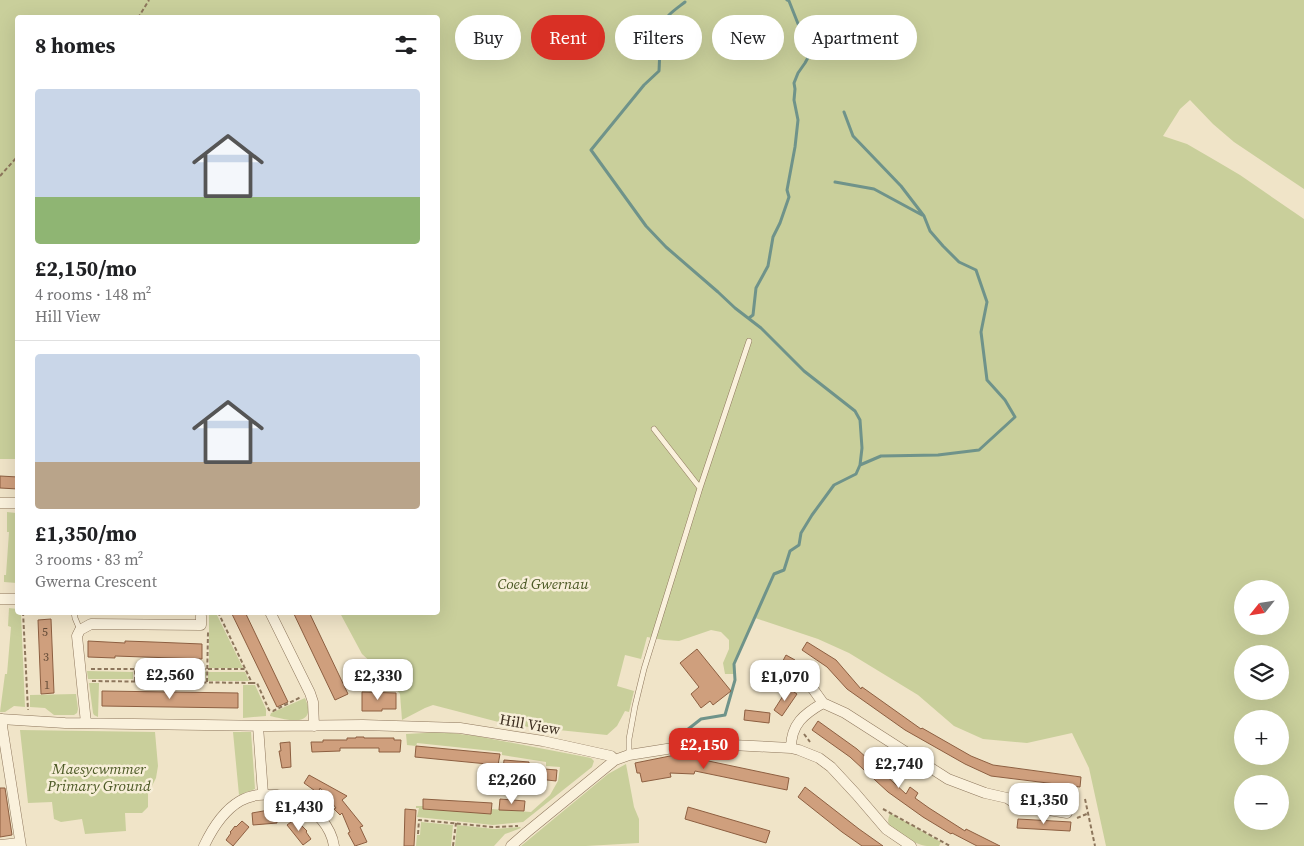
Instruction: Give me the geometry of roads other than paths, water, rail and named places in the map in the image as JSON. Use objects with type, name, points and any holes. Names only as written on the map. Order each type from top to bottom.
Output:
[{"type":"street","points":[[0,503],[15,503]]},
{"type":"street","points":[[0,599],[15,598]]},
{"type":"street","points":[[271,615],[310,693],[313,702],[314,726]]},
{"type":"street","points":[[86,723],[77,636],[80,630],[91,624],[201,625],[201,616]]},
{"type":"street","points":[[808,682],[823,703],[846,713],[948,779],[985,794],[1006,798],[1018,805],[1070,816]]},
{"type":"street","points":[[791,748],[793,733],[800,720],[808,712],[823,703]]},
{"type":"street","points":[[0,845],[20,844],[1,719]]},
{"type":"street","name":"Hill View","points":[[1,719],[86,723],[258,726],[362,725],[460,728],[553,743],[611,756],[615,760]]},
{"type":"street","points":[[258,726],[263,794]]},
{"type":"street","points":[[512,846],[615,760],[629,755],[692,745],[732,745],[791,748],[807,752],[819,758],[831,767],[886,829],[912,846]]},
{"type":"street","points":[[204,846],[212,830],[229,809],[240,801],[263,794],[289,796],[318,814],[328,828],[334,846]]},
{"type":"lane","points":[[629,755],[629,739],[644,669],[700,488],[749,342]]},
{"type":"lane","points":[[654,429],[700,488]]},
{"type":"lane","points":[[74,615],[80,630]]},
{"type":"waterway","points":[[749,318],[753,315],[756,288],[768,266],[773,237],[789,197],[787,190],[798,120],[794,100],[794,83],[810,54],[787,0]]},
{"type":"waterway","points":[[685,2],[669,15],[663,27],[659,71],[644,85],[591,150],[646,226],[666,247],[735,308],[761,328],[804,371],[855,411],[860,420],[862,448],[860,465],[856,474],[834,485],[801,533],[799,545],[790,551],[784,570],[774,574],[734,664],[735,680],[725,715],[701,719],[687,730]]},
{"type":"waterway","points":[[844,112],[853,136],[901,186],[924,216],[930,231],[959,262],[976,270],[987,302],[981,332],[987,380],[1005,400],[1015,417],[979,450],[938,455],[881,456],[860,465]]},
{"type":"waterway","points":[[835,182],[874,189],[922,215]]},
{"type":"park label","name":"Coed Gwernau","points":[[543,583]]},
{"type":"park label","name":"Maesycwmmer Primary Ground","points":[[99,776]]}]
